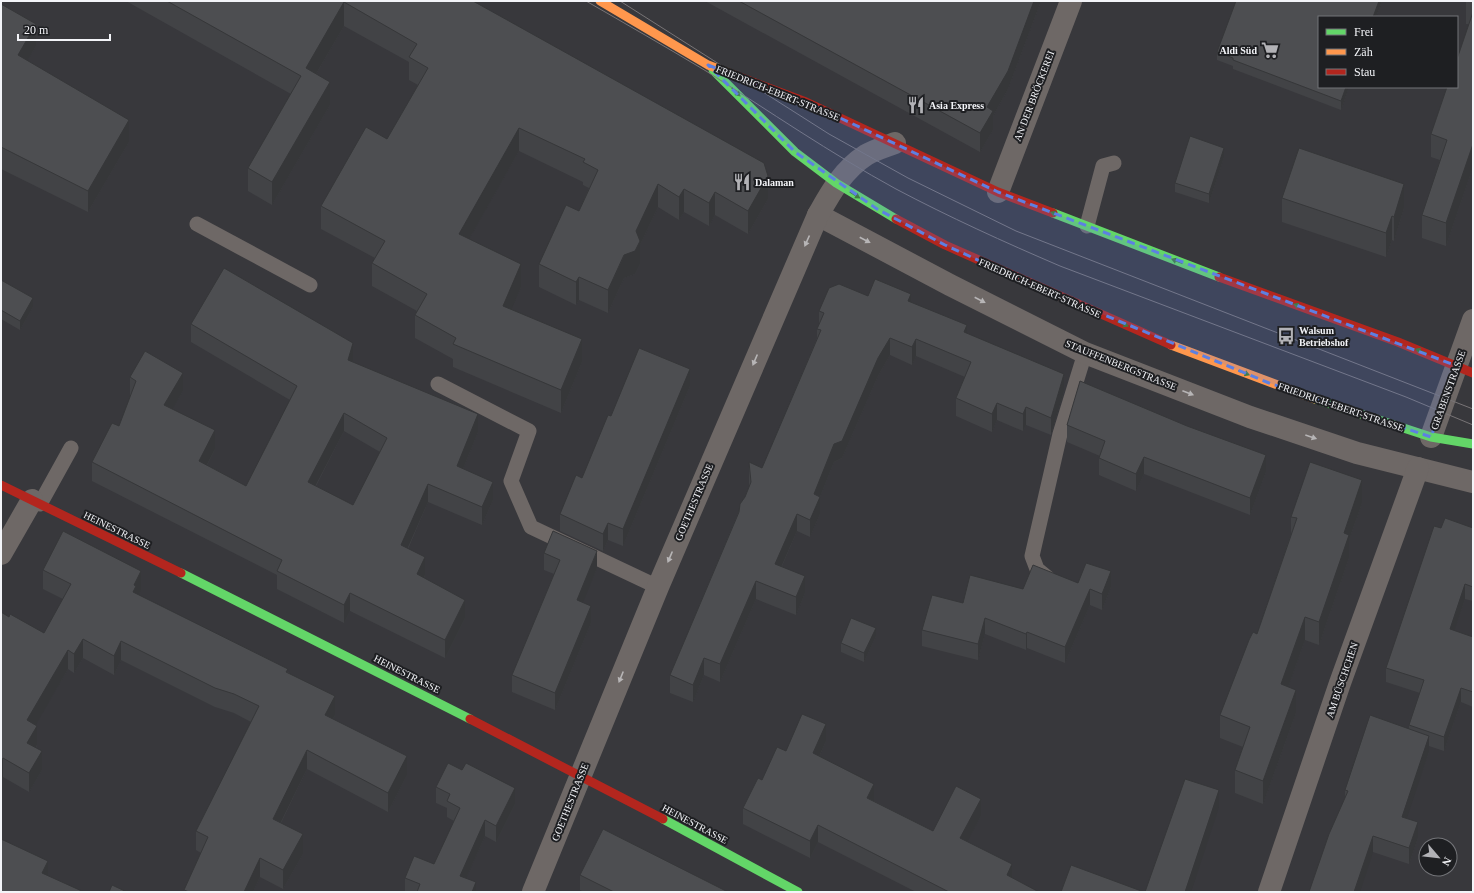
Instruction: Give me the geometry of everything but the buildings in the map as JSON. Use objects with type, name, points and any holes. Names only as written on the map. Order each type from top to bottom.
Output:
[{"type":"main road","points":[[600,1],[621,6],[708,65]]},
{"type":"main road","name":"FRIEDRICH-EBERT-STRASSE","points":[[708,65],[806,102],[998,192],[1238,284],[1398,342],[1465,370]]},
{"type":"main road","name":"FRIEDRICH-EBERT-STRASSE","points":[[708,65],[795,152],[836,183],[877,210],[945,245],[1167,343],[1290,390],[1369,418],[1431,437],[1473,444]]},
{"type":"main road","name":"HEINESTRASSE","points":[[1,485],[254,610],[581,775],[798,892]]},
{"type":"street","name":"AN DER BRÖCKEREI","points":[[998,192],[1071,1]]},
{"type":"street","name":"GOETHESTRASSE","points":[[533,892],[658,587],[818,215],[836,183],[854,165],[867,155],[895,143]]},
{"type":"street","name":"STAUFFENBERGSTRASSE","points":[[818,215],[950,285],[1085,352],[1250,416],[1356,453],[1473,482]]},
{"type":"street","name":"GRABENSTRASSE","points":[[1431,437],[1465,370],[1471,331]]},
{"type":"street","name":"AM BÜSCHCHEN","points":[[1269,892],[1340,683],[1418,468]]},
{"type":"street","points":[[1,554],[36,502]]},
{"type":"lane","points":[[1087,226],[1103,166],[1114,163]]},
{"type":"lane","points":[[197,224],[310,285]]},
{"type":"lane","points":[[1048,578],[1037,569],[1032,556],[1060,434],[1085,352]]},
{"type":"lane","points":[[438,384],[529,431],[511,481],[531,527],[658,587]]},
{"type":"lane","points":[[36,502],[72,448]]},
{"type":"highlighted area","points":[[708,65],[806,102],[998,192],[1457,366],[1431,437],[1269,383],[1039,288],[945,245],[877,209],[795,152]]},
{"type":"tram line","points":[[586,1],[706,71],[871,175],[956,219],[1060,266],[1406,397],[1473,425]]},
{"type":"tram line","points":[[620,1],[829,134],[908,178],[1016,231],[1473,409]]},
{"type":"traffic: fast","points":[[713,70],[795,152],[836,183],[896,219]]},
{"type":"traffic: fast","points":[[1053,213],[1219,277]]},
{"type":"traffic: fast","points":[[1315,399],[1431,437],[1473,444]]},
{"type":"traffic: fast","points":[[181,573],[470,719]]},
{"type":"traffic: fast","points":[[663,819],[798,892]]},
{"type":"traffic: slow","points":[[600,1],[708,65],[734,75]]},
{"type":"traffic: slow","points":[[1171,345],[1315,399]]},
{"type":"traffic: jam","points":[[734,75],[806,102],[998,192],[1053,213]]},
{"type":"traffic: jam","points":[[896,219],[945,245],[1171,345]]},
{"type":"traffic: jam","points":[[1219,277],[1398,342],[1473,373]]},
{"type":"traffic: jam","points":[[1,485],[181,573]]},
{"type":"traffic: jam","points":[[470,719],[663,819]]},
{"type":"place","name":"Aldi Süd","points":[[1270,50]]},
{"type":"place","name":"Asia Express","points":[[916,105]]},
{"type":"place","name":"Dalaman","points":[[742,182]]},
{"type":"place","name":"Walsum Betriebshof","points":[[1286,336]]}]
